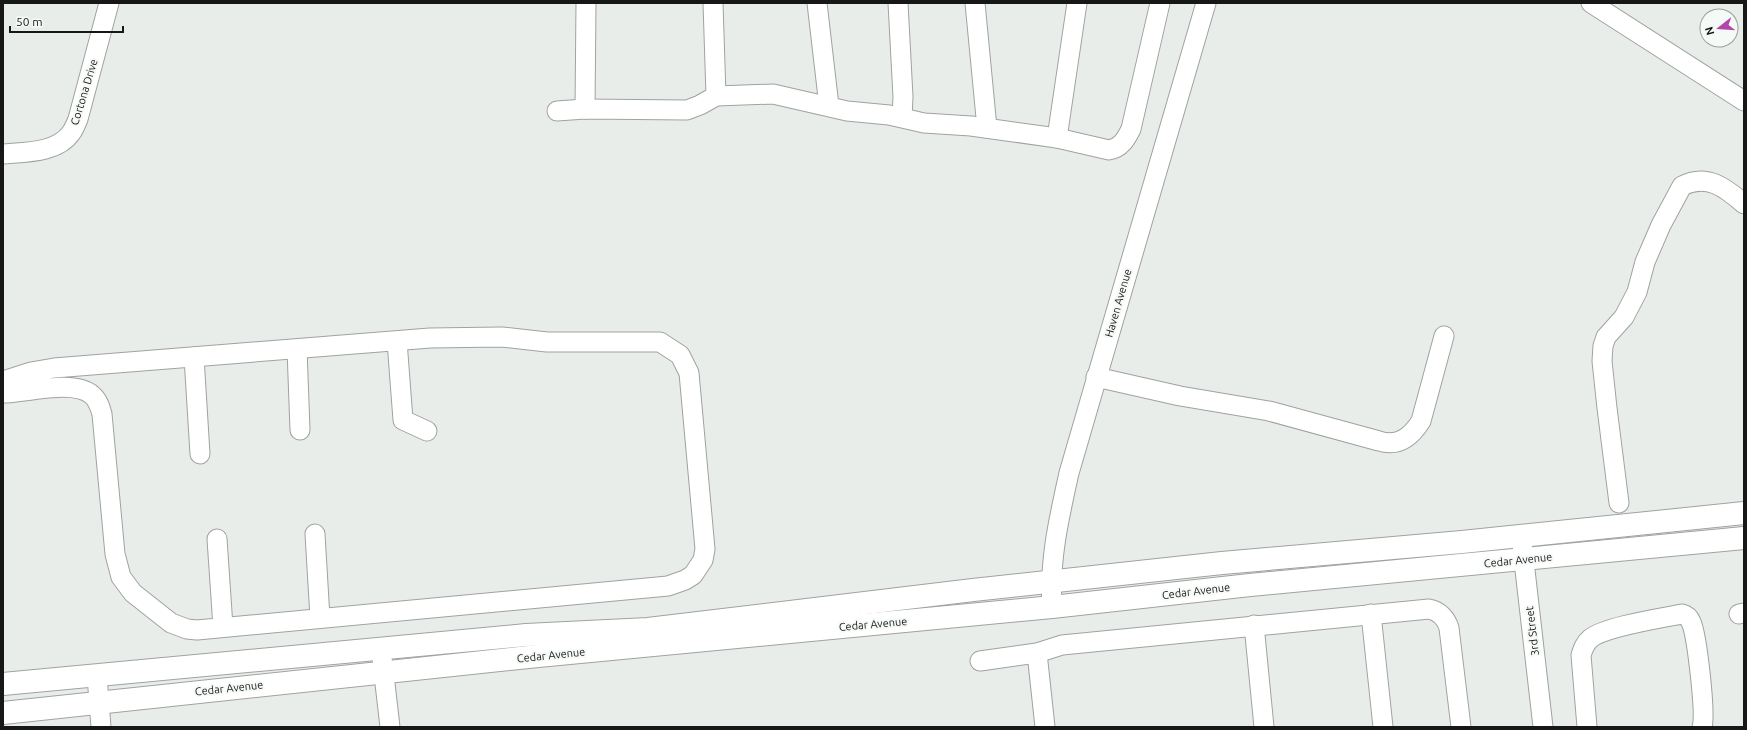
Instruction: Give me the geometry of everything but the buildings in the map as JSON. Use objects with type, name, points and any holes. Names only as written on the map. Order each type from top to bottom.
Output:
[{"type":"main road","name":"Cedar Avenue","points":[[3,713],[384,672],[755,625],[1050,582],[1744,513]]},
{"type":"main road","name":"Cedar Avenue","points":[[3,684],[526,635],[648,628],[755,625],[1052,607],[1250,584],[1744,538]]},
{"type":"street","name":"Cortona Drive","points":[[3,154],[43,149],[54,146],[63,141],[71,133],[78,119],[110,3]]},
{"type":"street","points":[[585,109],[586,3]]},
{"type":"street","points":[[713,3],[716,96]]},
{"type":"street","points":[[817,3],[829,106]]},
{"type":"street","points":[[898,3],[903,98],[902,118]]},
{"type":"street","points":[[975,3],[987,128]]},
{"type":"street","points":[[1057,138],[1077,3]]},
{"type":"street","points":[[557,111],[585,109],[687,110],[716,96],[773,94],[846,111],[902,118],[924,123],[987,128],[1057,138],[1109,150],[1116,149],[1123,143],[1131,129],[1160,3]]},
{"type":"street","name":"Haven Avenue","points":[[1052,607],[1050,582],[1051,564],[1069,472],[1206,3]]},
{"type":"street","points":[[1591,3],[1744,101]]},
{"type":"street","points":[[1619,502],[1606,408],[1602,361],[1602,352],[1605,339],[1622,320],[1637,292],[1645,262],[1661,224],[1682,186],[1701,180],[1710,182],[1722,187],[1744,204]]},
{"type":"street","points":[[1096,377],[1180,396],[1269,411],[1392,444],[1406,438],[1414,431],[1421,421],[1444,336]]},
{"type":"street","points":[[3,381],[32,372],[54,368],[397,341],[466,337],[502,337],[547,342],[660,342],[677,351],[683,359],[689,373],[705,533],[703,560],[693,575],[672,585],[223,627],[187,629],[171,623],[133,593],[121,577],[115,554],[102,414],[98,402],[92,394],[76,388],[3,393]]},
{"type":"street","points":[[397,341],[403,420],[427,431]]},
{"type":"street","points":[[297,349],[300,430]]},
{"type":"street","points":[[194,357],[200,454]]},
{"type":"street","points":[[315,534],[320,618]]},
{"type":"street","name":"3rd Street","points":[[1521,535],[1525,559],[1543,727]]},
{"type":"street","points":[[217,539],[223,627]]},
{"type":"street","points":[[980,661],[1037,653],[1062,645],[1429,608],[1442,615],[1447,622],[1451,637],[1461,727]]},
{"type":"street","points":[[1371,614],[1382,727]]},
{"type":"street","points":[[1587,727],[1581,655],[1583,647],[1588,640],[1605,630],[1682,614],[1687,616],[1690,620],[1694,636],[1704,708],[1702,727]]},
{"type":"street","points":[[1254,625],[1264,727]]},
{"type":"street","points":[[381,649],[390,727]]},
{"type":"street","points":[[1037,653],[1045,727]]},
{"type":"street","points":[[97,676],[98,702],[102,727]]}]
